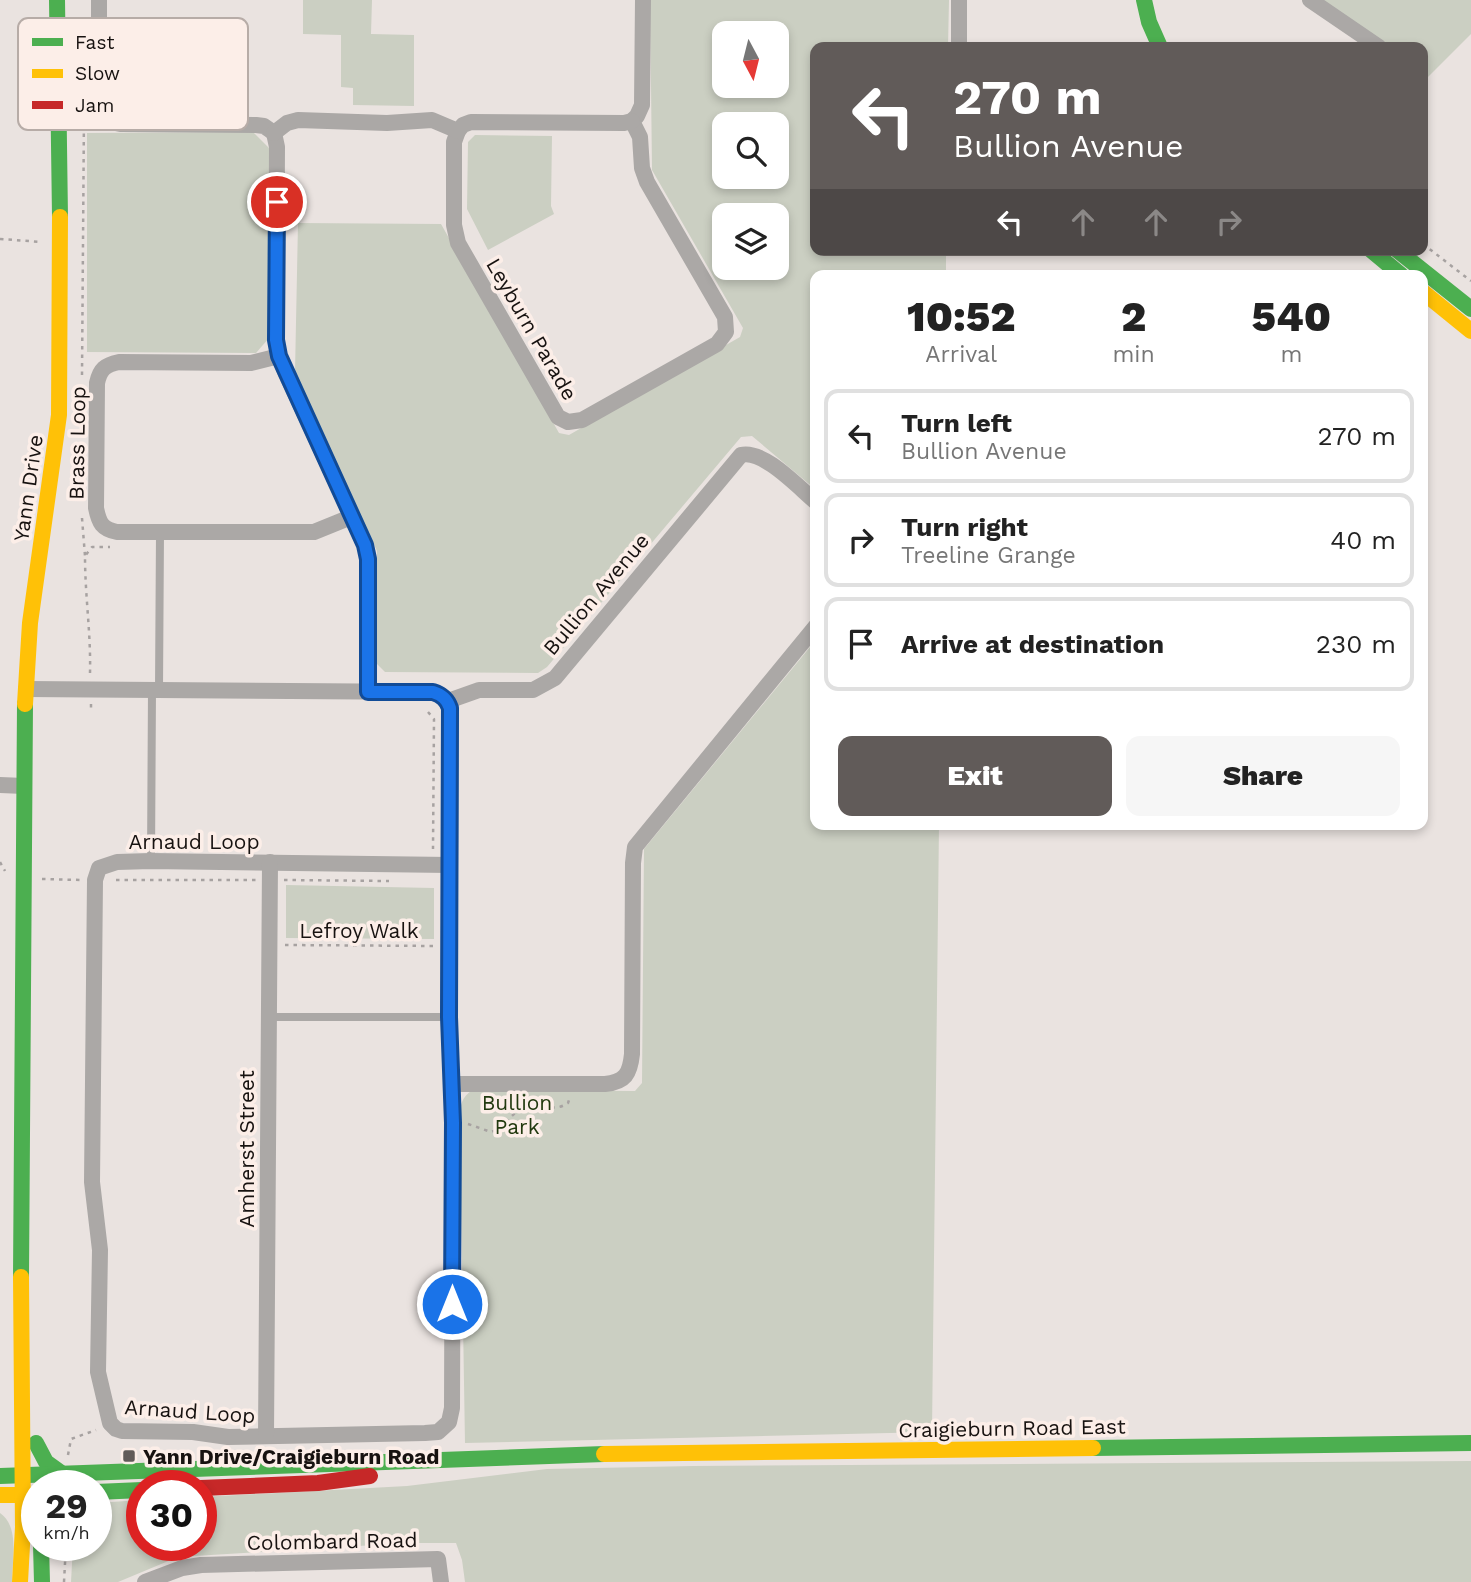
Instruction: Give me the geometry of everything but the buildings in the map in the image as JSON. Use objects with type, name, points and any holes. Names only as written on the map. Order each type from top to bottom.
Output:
[{"type":"main road","name":"Yann Drive","points":[[57,0],[57,18]]},
{"type":"main road","points":[[1130,0],[1143,42]]},
{"type":"main road","points":[[1144,0],[1149,22],[1158,42]]},
{"type":"main road","name":"Yann Drive","points":[[32,1470],[29,1442],[33,1379],[21,1318],[24,786],[30,623],[59,415],[59,130]]},
{"type":"main road","points":[[1378,256],[1395,270]]},
{"type":"main road","points":[[1405,256],[1422,270]]},
{"type":"main road","points":[[1428,275],[1471,309]]},
{"type":"main road","points":[[1428,296],[1471,331]]},
{"type":"main road","points":[[0,1467],[29,1442],[42,1460],[54,1470]]},
{"type":"main road","name":"Craigieburn Road East","points":[[112,1473],[554,1455],[1471,1443]]},
{"type":"main road","name":"Craigieburn Road East","points":[[217,1487],[318,1483],[554,1455]]},
{"type":"main road","name":"Craigieburn Road East","points":[[0,1476],[21,1478]]},
{"type":"main road","points":[[0,1495],[21,1495]]},
{"type":"main road","points":[[0,1501],[18,1515],[21,1522]]},
{"type":"main road","name":"Yann Drive","points":[[20,1582],[21,1561]]},
{"type":"main road","points":[[41,1561],[42,1582]]},
{"type":"street","points":[[99,0],[99,18]]},
{"type":"street","points":[[274,133],[287,123],[298,120],[432,120],[458,131],[471,122],[632,121],[642,105],[643,0]]},
{"type":"street","points":[[959,42],[960,0]]},
{"type":"street","points":[[1310,0],[1372,42]]},
{"type":"street","name":"Leyburn Parade","points":[[458,131],[454,142],[454,225],[458,243],[558,417],[574,422],[717,344],[726,332],[725,317],[643,173],[640,137],[632,121]]},
{"type":"street","points":[[248,125],[264,127],[274,133],[277,147],[276,340],[279,356],[365,545],[368,559],[368,692]]},
{"type":"street","name":"Brass Loop","points":[[279,356],[251,363],[119,362],[103,367],[99,373],[96,508],[100,524],[117,532],[314,532],[352,517]]},
{"type":"street","name":"Bullion Avenue","points":[[448,701],[479,690],[533,690],[555,678],[741,455],[748,453],[762,457],[810,497]]},
{"type":"street","points":[[452,1084],[614,1083],[628,1076],[631,1068],[633,853],[639,840],[810,633]]},
{"type":"street","points":[[26,689],[433,692],[448,701]]},
{"type":"street","name":"Arnaud Loop","points":[[442,864],[150,861],[107,864],[99,868],[95,880],[92,1182],[100,1250],[98,1372],[110,1423],[116,1429],[193,1432],[214,1436],[425,1433],[438,1432],[449,1422],[452,1408],[453,1123],[449,1017],[450,946],[442,864],[452,718],[448,701]]},
{"type":"street","points":[[0,785],[24,786]]},
{"type":"street","name":"Amherst Street","points":[[265,1436],[270,862]]},
{"type":"street","name":"Colombard Road","points":[[145,1582],[182,1568],[201,1565],[438,1559],[441,1582]]},
{"type":"lane","points":[[150,861],[160,532]]},
{"type":"lane","points":[[268,1017],[449,1017]]},
{"type":"path","points":[[83,242],[84,130]]},
{"type":"path","points":[[1428,248],[1471,281]]},
{"type":"path","points":[[90,689],[91,635],[85,590],[85,556],[92,547],[114,547]]},
{"type":"path","points":[[428,712],[434,719],[442,864]]},
{"type":"path","points":[[0,862],[6,880],[396,881]]},
{"type":"path","name":"Lefroy Walk","points":[[268,945],[450,946]]},
{"type":"path","points":[[453,1123],[470,1124],[491,1132],[502,1127],[514,1112],[529,1106],[561,1108],[568,1103],[570,1084]]},
{"type":"path","points":[[66,1470],[71,1439],[110,1423]]},
{"type":"path","points":[[64,1582],[65,1561]]},
{"type":"green space","points":[[303,0],[372,0],[371,34],[414,35],[414,106],[353,105],[353,88],[341,87],[341,35],[303,34]]},
{"type":"green space","points":[[650,0],[949,0],[948,42],[810,42],[810,256],[946,256],[946,270],[810,270],[810,485],[752,436],[741,437],[547,667],[538,673],[385,672],[377,664],[377,551],[295,372],[298,223],[441,224],[559,433],[569,435],[740,337],[743,328],[715,280],[789,280],[789,203],[712,203],[712,274],[652,170]]},
{"type":"green space","points":[[1310,0],[1471,0],[1471,34],[1428,77],[1428,42],[1372,42]]},
{"type":"green space","points":[[253,132],[269,148],[269,338],[256,353],[87,352],[87,133]]},
{"type":"green space","points":[[475,135],[552,136],[551,206],[554,214],[488,250],[467,209],[468,142]]},
{"type":"green space","name":"Bullion Park","points":[[810,647],[810,830],[939,830],[932,1432],[465,1443],[459,1118],[461,1105],[467,1094],[473,1090],[635,1091],[642,1083],[644,849]]},
{"type":"green space","points":[[286,885],[434,888],[434,939],[286,938]]},
{"type":"green space","points":[[1471,1461],[1471,1582],[465,1582],[456,1543],[408,1543],[217,1555],[217,1496],[407,1486],[547,1469]]},
{"type":"green space","points":[[126,1501],[126,1561],[168,1561],[118,1582],[71,1582],[72,1561],[112,1561],[112,1502]]},
{"type":"green space","points":[[0,1513],[6,1519],[13,1535],[12,1582],[0,1582]]},
{"type":"traffic: fast","points":[[57,0],[57,18]]},
{"type":"traffic: fast","points":[[1144,0],[1149,22],[1158,42]]},
{"type":"traffic: fast","points":[[59,130],[60,217]]},
{"type":"traffic: fast","points":[[1378,256],[1395,270]]},
{"type":"traffic: fast","points":[[1405,256],[1422,270]]},
{"type":"traffic: fast","points":[[1428,275],[1471,309]]},
{"type":"traffic: fast","points":[[21,1277],[25,704]]},
{"type":"traffic: fast","points":[[36,1443],[46,1462],[57,1470]]},
{"type":"traffic: fast","points":[[1093,1448],[1471,1443]]},
{"type":"traffic: fast","points":[[0,1476],[604,1454]]},
{"type":"traffic: fast","points":[[112,1491],[126,1491]]},
{"type":"traffic: fast","points":[[41,1561],[42,1582]]},
{"type":"traffic: slow","points":[[25,704],[30,623],[59,415],[60,217]]},
{"type":"traffic: slow","points":[[1428,296],[1471,331]]},
{"type":"traffic: slow","points":[[20,1582],[23,1527],[21,1277]]},
{"type":"traffic: slow","points":[[604,1454],[1093,1448]]},
{"type":"traffic: slow","points":[[0,1495],[21,1495]]},
{"type":"traffic: jam","points":[[217,1487],[318,1483],[370,1476]]},
{"type":"place","name":"Yann Drive/Craigieburn Road","points":[[129,1456]]},
{"type":"route","points":[[277,202],[276,340],[279,356],[297,398],[365,545],[368,559],[368,692],[433,692],[448,701],[452,718],[449,1063],[453,1123],[452,1304]]}]
